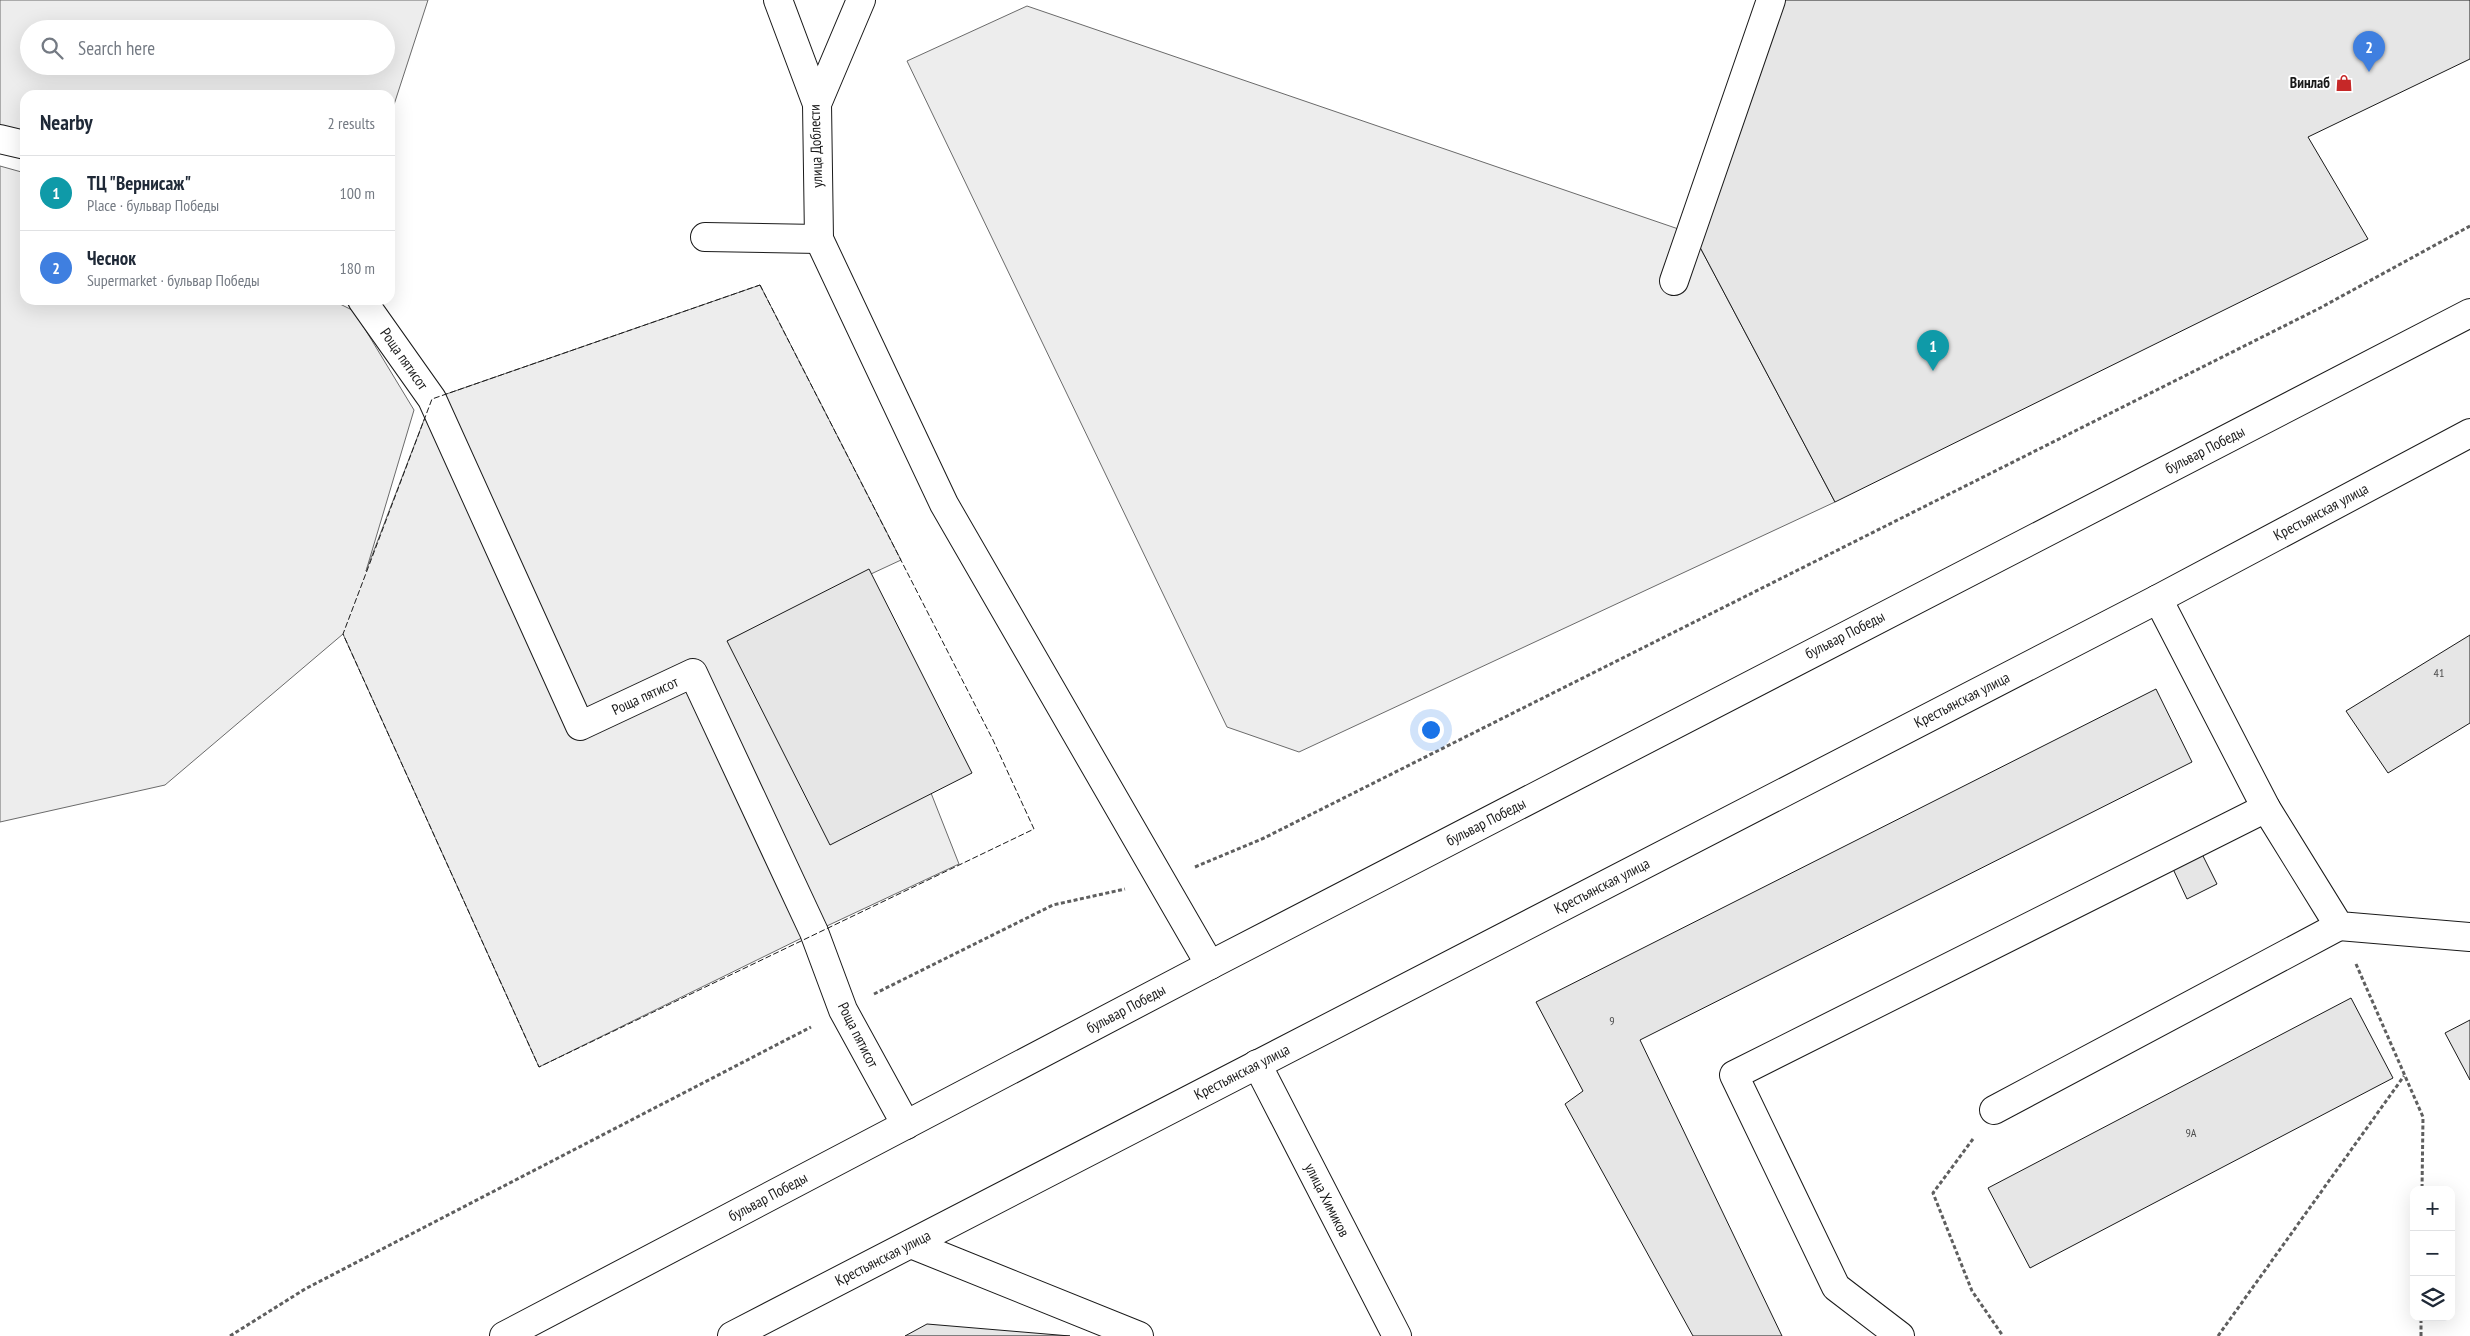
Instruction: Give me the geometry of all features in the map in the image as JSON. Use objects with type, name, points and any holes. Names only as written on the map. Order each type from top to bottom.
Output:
[{"type":"street","name":"улица Доблести","points":[[778,0],[817,104],[819,239]]},
{"type":"street","points":[[817,104],[861,0]]},
{"type":"street","points":[[1674,281],[1771,0]]},
{"type":"street","points":[[0,140],[20,144]]},
{"type":"street","points":[[705,237],[819,239],[944,504],[1210,965]]},
{"type":"street","name":"Роща пятисот","points":[[366,305],[432,399],[580,726],[693,673],[814,932],[843,1010],[906,1125]]},
{"type":"street","name":"бульвар Победы","points":[[504,1336],[1210,965],[2470,312]]},
{"type":"street","name":"Крестьянская улица","points":[[732,1336],[2158,599],[2470,432]]},
{"type":"street","points":[[2158,599],[2266,808],[2339,926]]},
{"type":"street","points":[[1900,1336],[1836,1287],[1734,1075],[2266,808]]},
{"type":"street","points":[[1994,1110],[2339,926],[2470,937]]},
{"type":"street","name":"улица Химиков","points":[[1257,1064],[1397,1336]]},
{"type":"street","points":[[910,1244],[1139,1336]]},
{"type":"path","points":[[230,1336],[305,1289],[843,1010],[1053,905],[1161,881],[1264,838],[2320,308],[2470,226]]},
{"type":"path","points":[[2339,926],[2423,1118],[2422,1186]]},
{"type":"path","points":[[2218,1336],[2404,1076]]},
{"type":"path","points":[[1994,1110],[1933,1193],[1972,1291],[2003,1336]]},
{"type":"path","points":[[2421,1321],[2421,1336]]},
{"type":"shaded area","points":[[0,0],[428,0],[395,102],[395,90],[20,90],[20,139],[0,133]]},
{"type":"shaded area","points":[[1027,6],[1693,234],[1835,502],[1299,752],[1227,727],[907,61]]},
{"type":"shaded area","points":[[0,166],[20,172],[20,305],[342,305],[354,311],[414,410],[366,571],[432,399],[760,285],[901,560],[727,641],[931,793],[959,864],[814,932],[539,1067],[343,634],[165,785],[0,822]]},
{"type":"building","points":[[1780,0],[2470,0],[2470,59],[2308,137],[2368,239],[1835,502],[1693,234]]},
{"type":"building","points":[[869,569],[972,773],[830,845],[727,641]]},
{"type":"building","points":[[2470,635],[2470,723],[2388,773],[2346,711]]},
{"type":"building","points":[[2156,689],[2192,762],[1640,1040],[1782,1336],[1693,1336],[1565,1104],[1583,1091],[1536,1002]]},
{"type":"building","points":[[2196,842],[2217,884],[2187,899],[2167,856]]},
{"type":"building","points":[[2351,998],[2393,1078],[2030,1268],[1988,1188]]},
{"type":"building","points":[[2470,1020],[2470,1080],[2445,1033]]},
{"type":"building","points":[[927,1324],[1070,1336],[905,1336]]},
{"type":"fence","points":[[760,285],[993,740],[1034,829],[539,1067],[343,634],[432,399],[760,285]]},
{"type":"place","name":"Чеснок","points":[[2369,72]]},
{"type":"place","name":"Винлаб","points":[[2344,83]]},
{"type":"place","name":"ТЦ \"Вернисаж\"","points":[[1933,371]]}]
